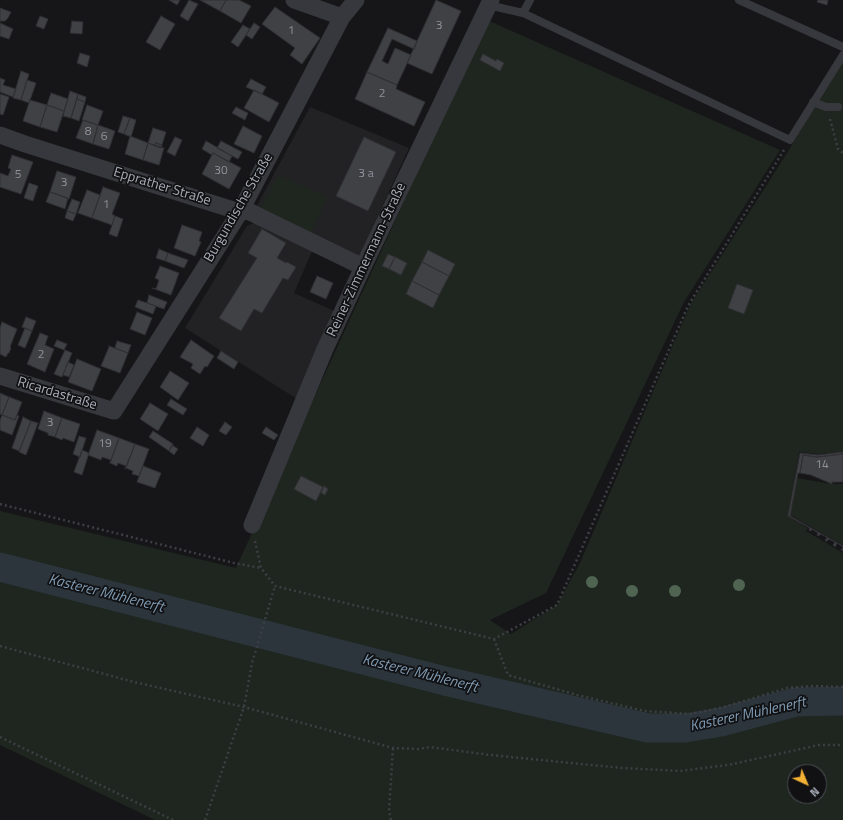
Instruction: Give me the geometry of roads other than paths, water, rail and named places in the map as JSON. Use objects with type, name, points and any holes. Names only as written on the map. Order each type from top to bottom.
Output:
[{"type":"street","points":[[294,0],[313,3],[342,18]]},
{"type":"street","name":"Burgundische Straße","points":[[114,411],[240,212],[342,18],[356,0]]},
{"type":"street","name":"Reiner-Zimmermann-Straße","points":[[252,525],[325,349],[490,3]]},
{"type":"street","name":"Epprather Straße","points":[[0,135],[240,212],[248,211],[363,267]]},
{"type":"street","name":"Ricardastraße","points":[[0,376],[114,411]]},
{"type":"lane","points":[[523,13],[530,0]]},
{"type":"lane","points":[[739,0],[843,47]]},
{"type":"lane","points":[[490,3],[523,13],[790,140],[843,55]]},
{"type":"lane","points":[[813,102],[826,106],[838,107]]},
{"type":"waterway","name":"Kasterer Mühlenerft","points":[[0,567],[445,681],[648,728],[685,728],[721,722],[796,702],[843,701]]}]
